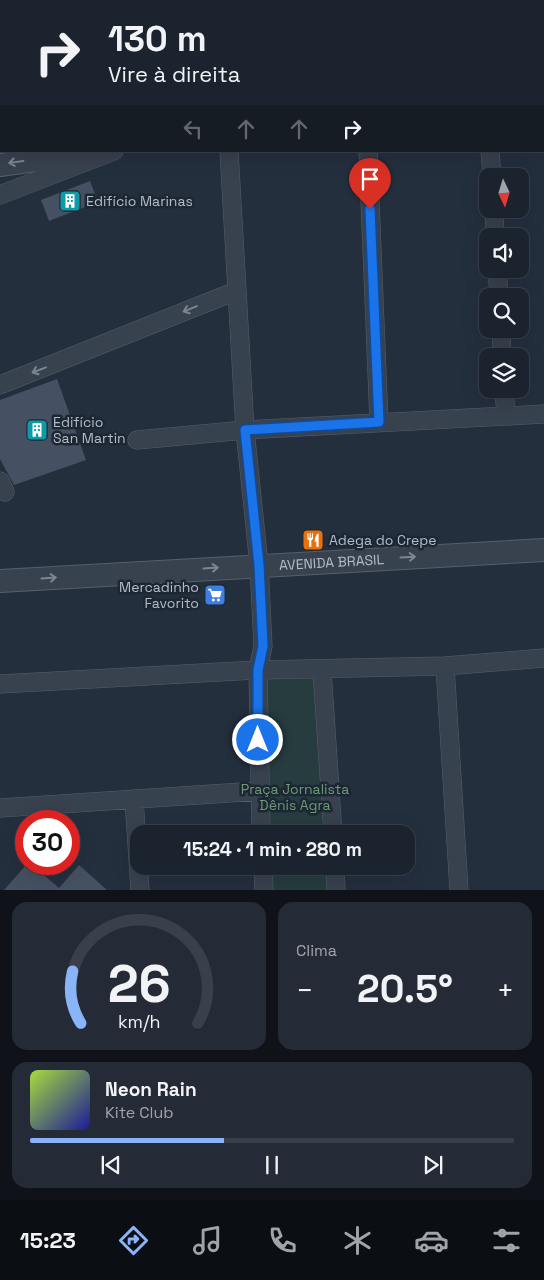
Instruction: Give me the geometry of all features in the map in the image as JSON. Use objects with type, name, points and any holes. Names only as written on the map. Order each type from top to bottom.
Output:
[{"type":"street","points":[[0,165],[92,152]]},
{"type":"street","points":[[0,195],[111,152]]},
{"type":"street","points":[[229,152],[245,430],[259,565],[263,646],[258,670],[258,791],[260,825]]},
{"type":"street","points":[[368,152],[379,422]]},
{"type":"street","points":[[490,152],[491,168]]},
{"type":"street","points":[[0,385],[236,291]]},
{"type":"street","points":[[505,398],[506,416]]},
{"type":"street","points":[[137,440],[245,430],[544,414]]},
{"type":"street","name":"AVENIDA BRASIL","points":[[0,581],[544,550]]},
{"type":"street","points":[[0,684],[258,670],[445,666],[544,658]]},
{"type":"street","points":[[445,666],[459,890]]},
{"type":"street","points":[[322,670],[332,825]]},
{"type":"street","points":[[0,808],[258,791]]},
{"type":"street","points":[[134,799],[140,890]]},
{"type":"street","points":[[263,875],[264,890]]},
{"type":"street","points":[[335,875],[336,890]]},
{"type":"green space","name":"Praça Jornalista Dênis Agra","points":[[258,670],[322,670],[332,825],[261,825]]},
{"type":"green space","points":[[263,875],[335,875],[336,890],[264,890]]},
{"type":"building","name":"Edifício Marinas","points":[[90,181],[98,202],[49,221],[41,200]]},
{"type":"building","name":"Edifício San Martin","points":[[57,379],[86,460],[14,485],[0,459],[0,400]]},
{"type":"building","points":[[80,866],[107,890],[4,890],[17,875],[44,875],[59,888],[70,875],[80,875]]},
{"type":"place","name":"Edifício Marinas","points":[[70,201]]},
{"type":"place","name":"Edifício San Martin","points":[[37,430]]},
{"type":"place","name":"Adega do Crepe","points":[[313,540]]},
{"type":"place","name":"Mercadinho Favorito","points":[[215,595]]},
{"type":"route","points":[[258,740],[258,670],[263,646],[259,565],[245,430],[379,422],[370,209]]}]
